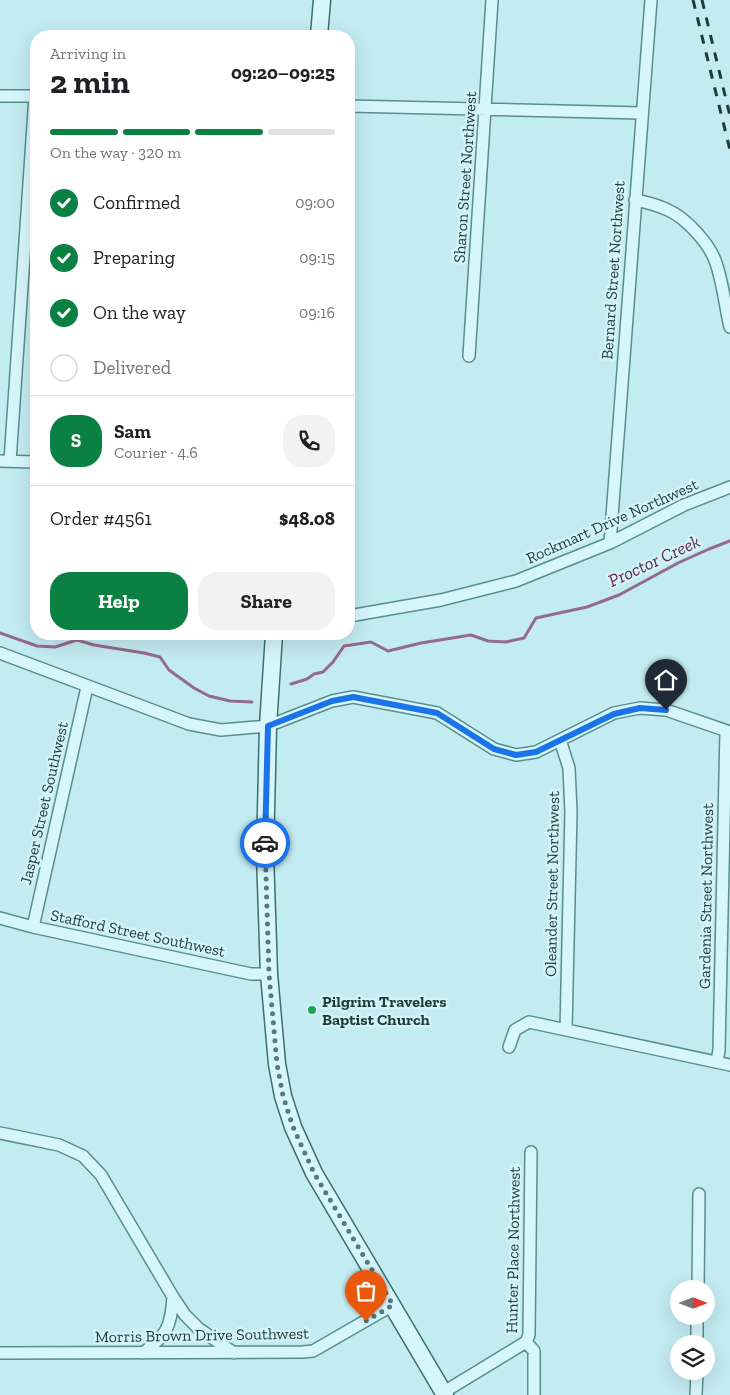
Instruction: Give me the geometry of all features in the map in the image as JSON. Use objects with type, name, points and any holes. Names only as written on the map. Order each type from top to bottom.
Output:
[{"type":"main road","points":[[320,30],[322,0]]},
{"type":"main road","points":[[274,640],[268,726],[265,854],[269,974],[277,1064],[283,1096],[293,1127],[314,1173],[444,1394]]},
{"type":"street","name":"Sharon Street Northwest","points":[[469,356],[492,0]]},
{"type":"street","name":"Bernard Street Northwest","points":[[610,542],[651,0]]},
{"type":"street","points":[[0,96],[30,96]]},
{"type":"street","points":[[355,106],[641,113]]},
{"type":"street","points":[[30,167],[5,461],[30,462]]},
{"type":"street","points":[[635,200],[670,210],[692,227],[707,244],[716,262],[730,327]]},
{"type":"street","name":"Rockmart Drive Northwest","points":[[355,615],[441,600],[516,580],[610,542],[684,505],[730,487]]},
{"type":"street","points":[[0,653],[188,724],[221,730],[268,726],[332,701],[353,697],[437,713],[494,749],[516,755],[536,752],[614,714],[640,708],[666,710],[728,731]]},
{"type":"street","name":"Jasper Street Southwest","points":[[32,927],[87,687]]},
{"type":"street","name":"Gardenia Street Northwest","points":[[717,1062],[720,1050],[728,731]]},
{"type":"street","name":"Oleander Street Northwest","points":[[560,740],[569,768],[571,812],[566,1030]]},
{"type":"street","name":"Stafford Street Southwest","points":[[0,918],[32,927],[251,974],[269,974]]},
{"type":"street","points":[[509,1047],[515,1030],[529,1022],[730,1065]]},
{"type":"street","points":[[0,1133],[59,1144],[84,1156],[101,1175],[185,1315],[198,1328],[234,1353]]},
{"type":"street","name":"Hunter Place Northwest","points":[[444,1394],[526,1342],[529,1335],[531,1152]]},
{"type":"street","points":[[698,1194],[698,1280]]},
{"type":"street","points":[[144,1353],[158,1342],[167,1330],[172,1315],[173,1297]]},
{"type":"street","name":"Morris Brown Drive Southwest","points":[[0,1354],[313,1351],[393,1305]]},
{"type":"street","points":[[526,1342],[534,1351],[534,1395]]},
{"type":"street","points":[[696,1395],[697,1380]]},
{"type":"waterway","name":"Proctor Creek","points":[[291,684],[323,672],[344,646],[371,642],[388,651],[421,643],[471,635],[488,641],[506,642],[524,638],[536,618],[587,607],[619,595],[678,563],[730,541]]},
{"type":"waterway","name":"Proctor Creek","points":[[0,633],[37,646],[55,647],[77,640],[160,657],[169,670],[209,696],[230,701],[252,702]]},
{"type":"railway","points":[[693,0],[730,150]]},
{"type":"railway","points":[[702,0],[730,116]]},
{"type":"way so far","points":[[265,843],[269,974],[277,1064],[283,1096],[293,1127],[314,1173],[393,1305],[366,1321]]},
{"type":"place","name":"Pilgrim Travelers Baptist Church","points":[[312,1010]]},
{"type":"route","points":[[265,843],[268,726],[332,701],[353,697],[437,713],[494,749],[516,755],[536,752],[614,714],[640,708],[666,710]]}]
